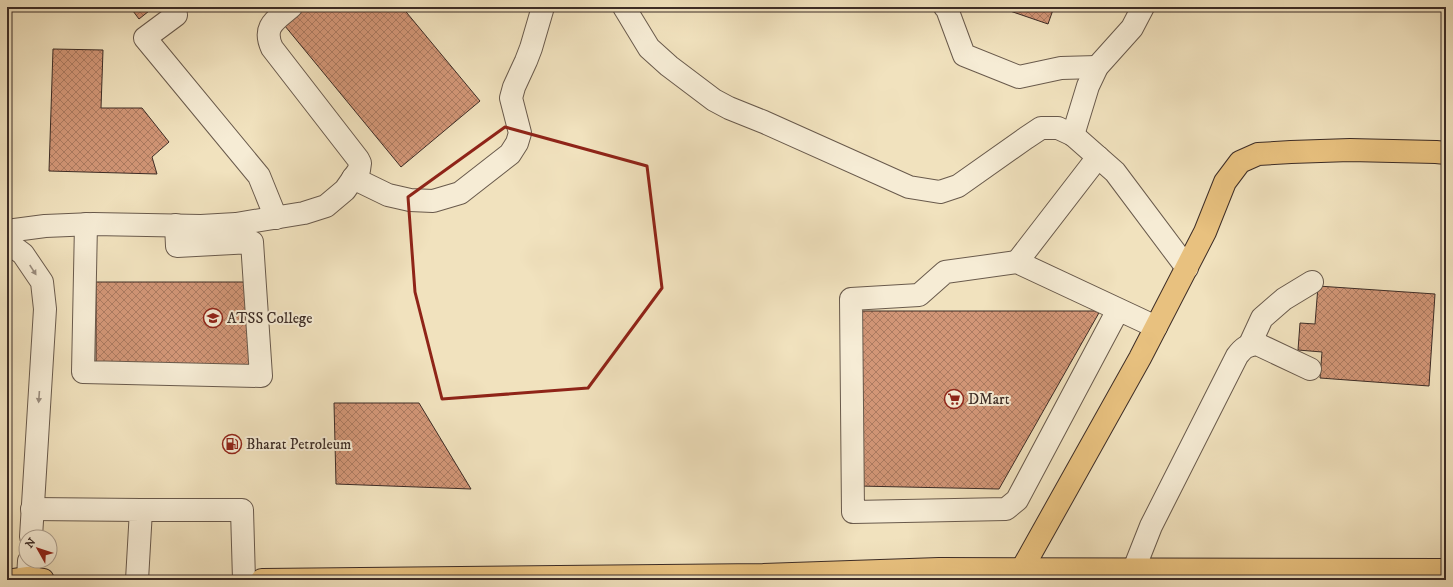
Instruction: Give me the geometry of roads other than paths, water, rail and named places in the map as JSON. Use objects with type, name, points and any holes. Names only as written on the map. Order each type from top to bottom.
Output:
[{"type":"main road","points":[[1022,569],[1156,327],[1205,232],[1225,182],[1240,162],[1258,154],[1291,152],[1350,150],[1443,152]]},
{"type":"main road","points":[[262,580],[763,574],[940,569],[1446,570]]},
{"type":"main road","points":[[1364,570],[1404,580]]},
{"type":"street","points":[[7,231],[45,226],[86,224],[176,226],[236,224],[304,214],[326,206],[345,190],[359,170],[360,163],[272,48],[268,39],[269,29],[273,22],[291,7]]},
{"type":"street","points":[[353,178],[388,195],[410,200],[433,201],[460,193],[510,154],[518,143],[520,133],[511,98],[514,87],[531,48],[543,7]]},
{"type":"street","points":[[624,7],[649,48],[669,66],[714,100],[909,187],[940,192],[958,186],[1041,128],[1058,128],[1073,135],[1115,172],[1187,268]]},
{"type":"street","points":[[945,7],[964,55],[1019,77],[1061,68],[1097,67]]},
{"type":"street","points":[[1073,135],[1088,86],[1097,67],[1132,28],[1143,7]]},
{"type":"street","points":[[176,15],[145,38],[259,176],[276,218]]},
{"type":"street","points":[[1017,262],[1098,157]]},
{"type":"street","points":[[86,224],[83,372],[261,376],[252,242],[177,246],[176,226]]},
{"type":"street","points":[[7,242],[23,254],[42,282],[45,309],[31,529]]},
{"type":"street","points":[[1118,310],[1017,500],[1006,509],[853,512],[851,299],[919,295],[945,272],[1017,262],[1156,327]]},
{"type":"street","points":[[1134,569],[1151,526],[1237,356],[1250,344],[1262,318],[1284,299],[1312,282]]},
{"type":"street","points":[[1250,344],[1257,344],[1310,369]]},
{"type":"street","points":[[32,509],[242,510],[244,580]]},
{"type":"street","points":[[137,580],[141,510]]},
{"type":"place","name":"ATSS College","points":[[213,318]]},
{"type":"place","name":"DMart","points":[[954,399]]},
{"type":"place","name":"Bharat Petroleum","points":[[232,444]]}]
